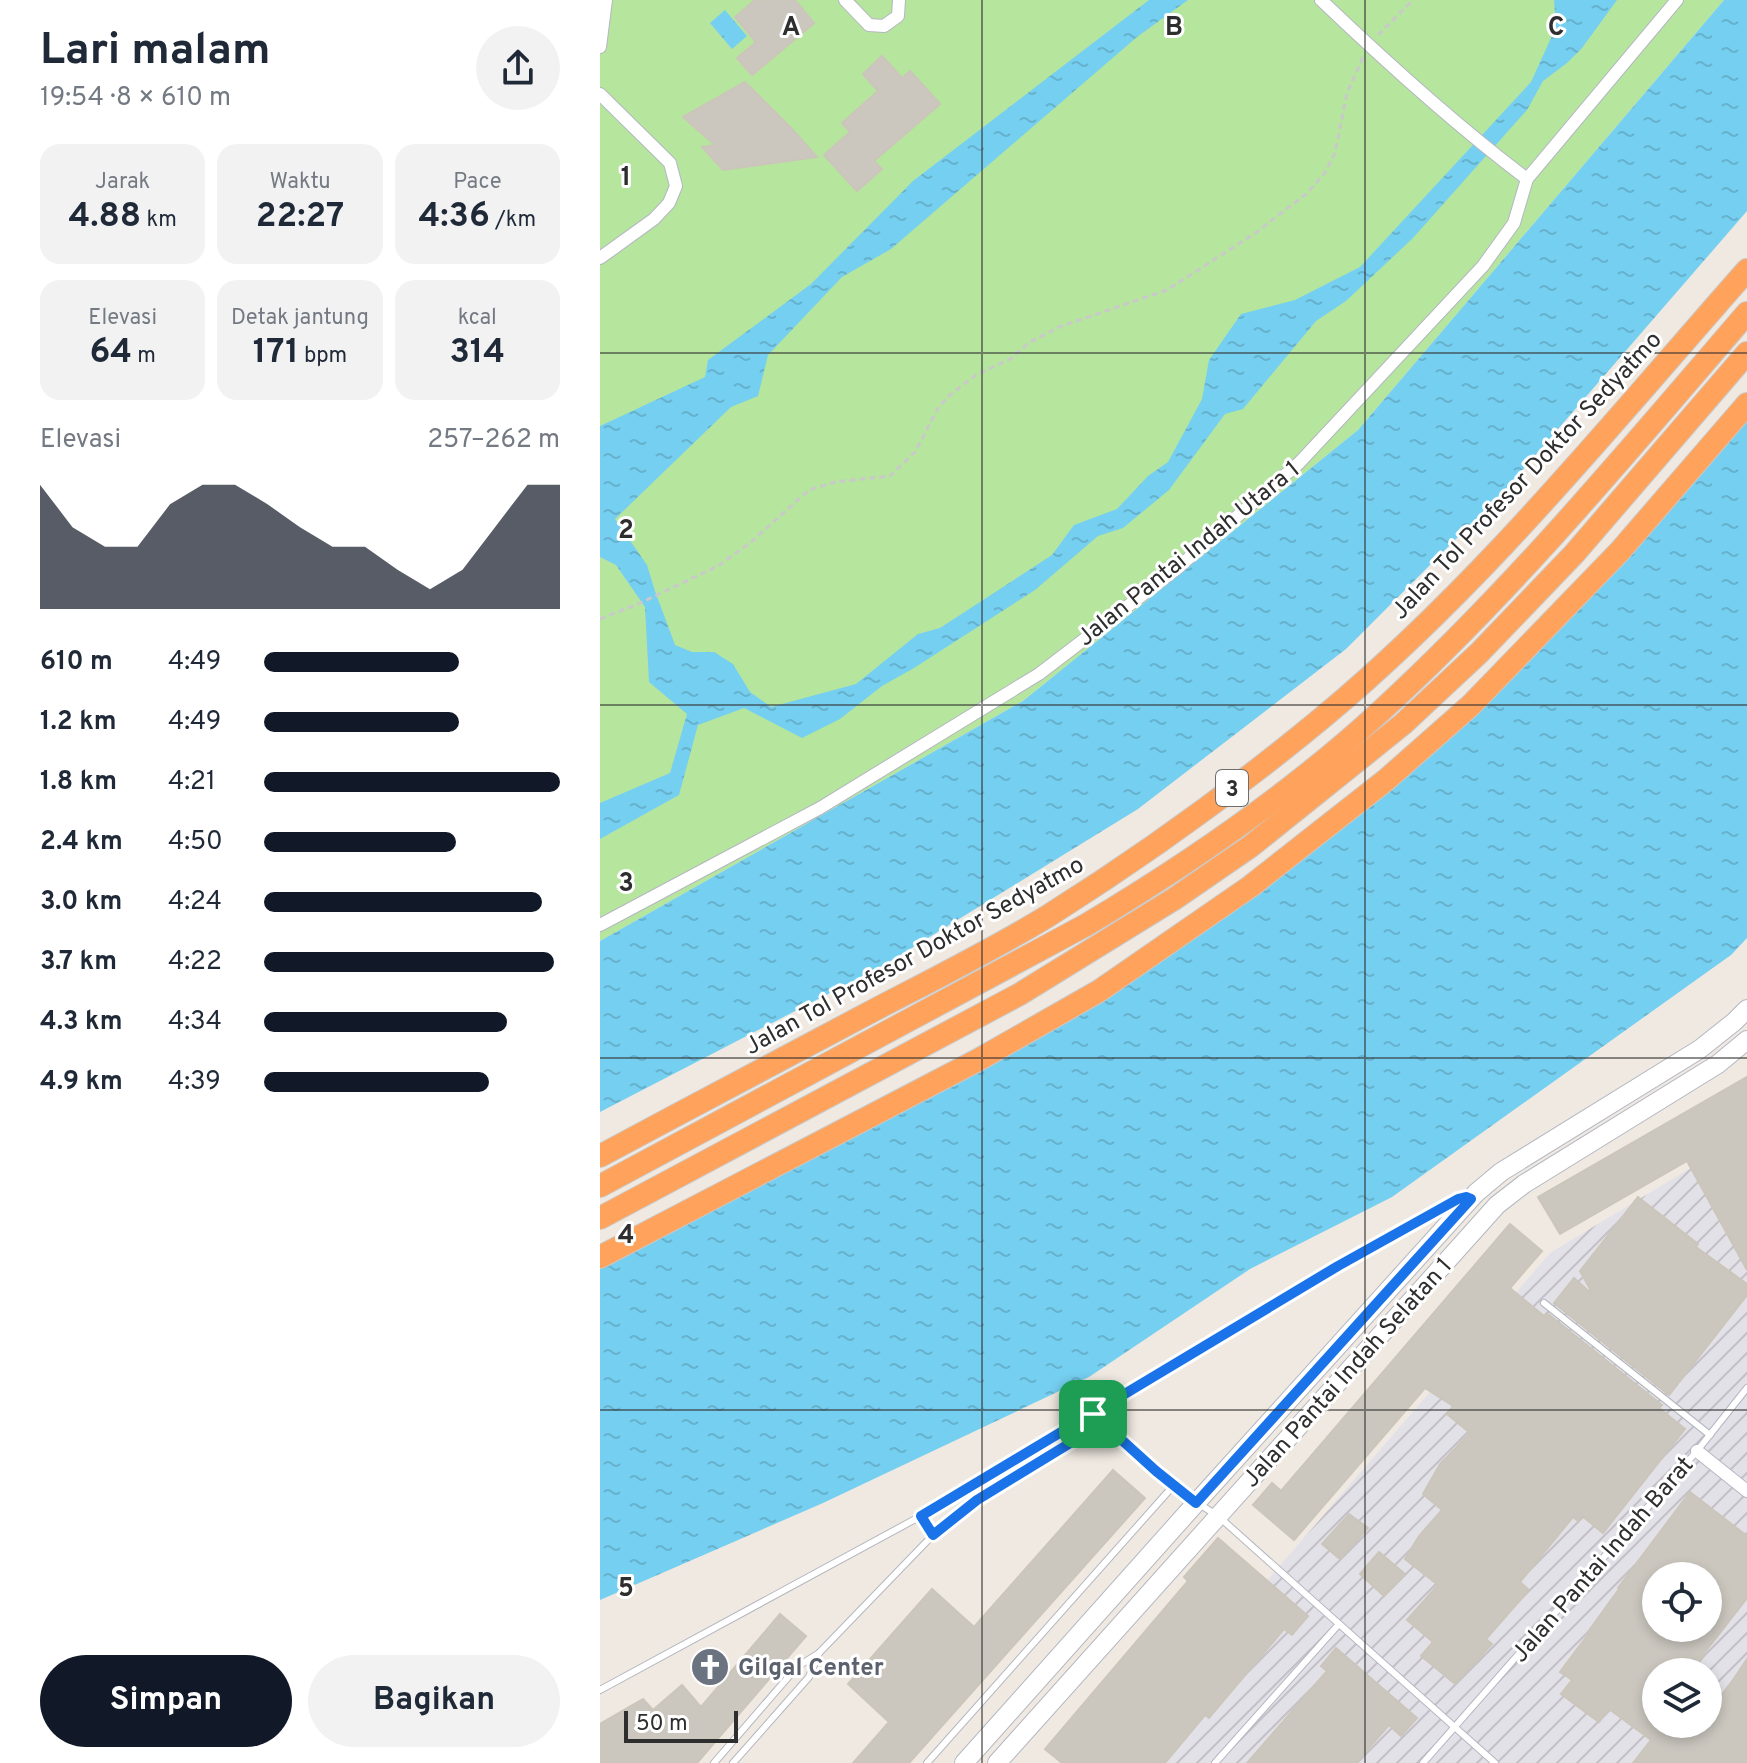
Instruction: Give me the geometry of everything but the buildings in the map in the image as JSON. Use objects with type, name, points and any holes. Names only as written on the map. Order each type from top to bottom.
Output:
[{"type":"highway","name":"Jalan Tol Profesor Doktor Sedyatmo","points":[[600,1156],[1044,918],[1178,829],[1251,774],[1322,718],[1458,595],[1747,270]]},
{"type":"highway","name":"3","points":[[600,1186],[1086,925],[1155,884],[1299,780],[1379,714],[1447,649],[1564,525],[1747,313]]},
{"type":"highway","name":"3","points":[[600,1218],[1020,994],[1174,899],[1251,846],[1403,724],[1479,653],[1574,554],[1747,353]]},
{"type":"highway","points":[[600,1257],[978,1060],[1099,991],[1251,886],[1386,780],[1471,705],[1620,551],[1747,404]]},
{"type":"street","points":[[600,47],[606,0]]},
{"type":"street","points":[[845,0],[869,25],[884,26],[898,16],[899,0]]},
{"type":"street","points":[[1321,0],[1454,120],[1527,179]]},
{"type":"street","name":"Jalan Pantai Indah Utara 1","points":[[600,925],[820,808],[1039,674],[1175,570],[1299,463],[1483,266],[1514,223],[1527,179],[1677,0]]},
{"type":"street","points":[[600,94],[670,163],[676,186],[669,203],[654,219],[600,258]]},
{"type":"street","name":"Jalan Pantai Indah Selatan 1","points":[[964,1763],[1471,1199],[1501,1172],[1700,1049],[1747,1009]]},
{"type":"street","name":"Jalan Pantai Indah Selatan 1","points":[[997,1763],[1497,1205],[1524,1184],[1718,1064],[1747,1040]]},
{"type":"street","points":[[1697,1451],[1747,1491]]},
{"type":"lane","points":[[600,1690],[921,1516],[1458,1199],[1471,1199]]},
{"type":"lane","points":[[1544,1303],[1710,1435]]},
{"type":"lane","name":"Jalan Pantai Indah Barat","points":[[1423,1763],[1697,1451],[1747,1388]]},
{"type":"lane","points":[[1093,1414],[1196,1503],[1218,1516],[1495,1763]]},
{"type":"lane","points":[[714,1763],[797,1667],[819,1653],[933,1535],[977,1500],[1103,1423]]},
{"type":"lane","points":[[927,1763],[1174,1485]]},
{"type":"lane","points":[[921,1516],[933,1535]]},
{"type":"lane","points":[[1215,1763],[1339,1624]]},
{"type":"lane","points":[[733,1763],[809,1677],[819,1653]]},
{"type":"path","points":[[600,619],[718,566],[751,542],[809,490],[835,482],[890,476],[915,452],[938,408],[976,375],[1010,359],[1030,342],[1059,327],[1167,290],[1254,234],[1306,194],[1324,174],[1335,153],[1347,93],[1368,45],[1413,0]]},
{"type":"shaded area","points":[[1747,1134],[1747,1763],[1128,1763],[1265,1583],[1550,1253]]},
{"type":"green space","points":[[600,0],[1724,0],[1358,430],[1023,701],[600,941]]},
{"type":"water","points":[[1149,0],[1188,0],[1137,37],[891,249],[842,277],[768,355],[758,396],[731,407],[615,519],[647,565],[675,645],[692,652],[714,652],[733,664],[750,692],[771,707],[856,684],[918,634],[940,628],[1052,555],[1074,525],[1117,509],[1148,476],[1168,462],[1202,399],[1209,360],[1241,314],[1295,300],[1360,267],[1531,82],[1556,27],[1554,0],[1617,0],[1582,48],[1543,81],[1527,110],[1413,238],[1346,301],[1316,321],[1243,409],[1225,414],[1169,490],[1123,528],[1098,536],[1035,590],[882,686],[840,719],[802,738],[744,708],[698,725],[679,795],[600,839],[600,803],[670,773],[687,714],[649,682],[645,607],[616,565],[600,557],[600,426],[705,377],[708,360],[811,284],[913,181]]},
{"type":"water","points":[[1724,0],[1747,0],[1747,211],[1506,489],[1346,649],[1138,809],[884,965],[600,1112],[600,941],[1023,701],[1358,430]]},
{"type":"water","points":[[725,10],[747,36],[732,49],[710,23]]},
{"type":"water","points":[[1747,411],[1747,938],[1731,955],[1392,1197],[1250,1269],[1089,1377],[823,1503],[600,1600],[600,1263],[1113,990],[1481,710]]},
{"type":"place","name":"Gilgal Center","points":[[710,1667]]},
{"type":"route","points":[[1458,1199],[1471,1199],[1196,1503],[1103,1423],[977,1500],[933,1535],[921,1516],[1093,1414],[1338,1266],[1458,1199]]}]
